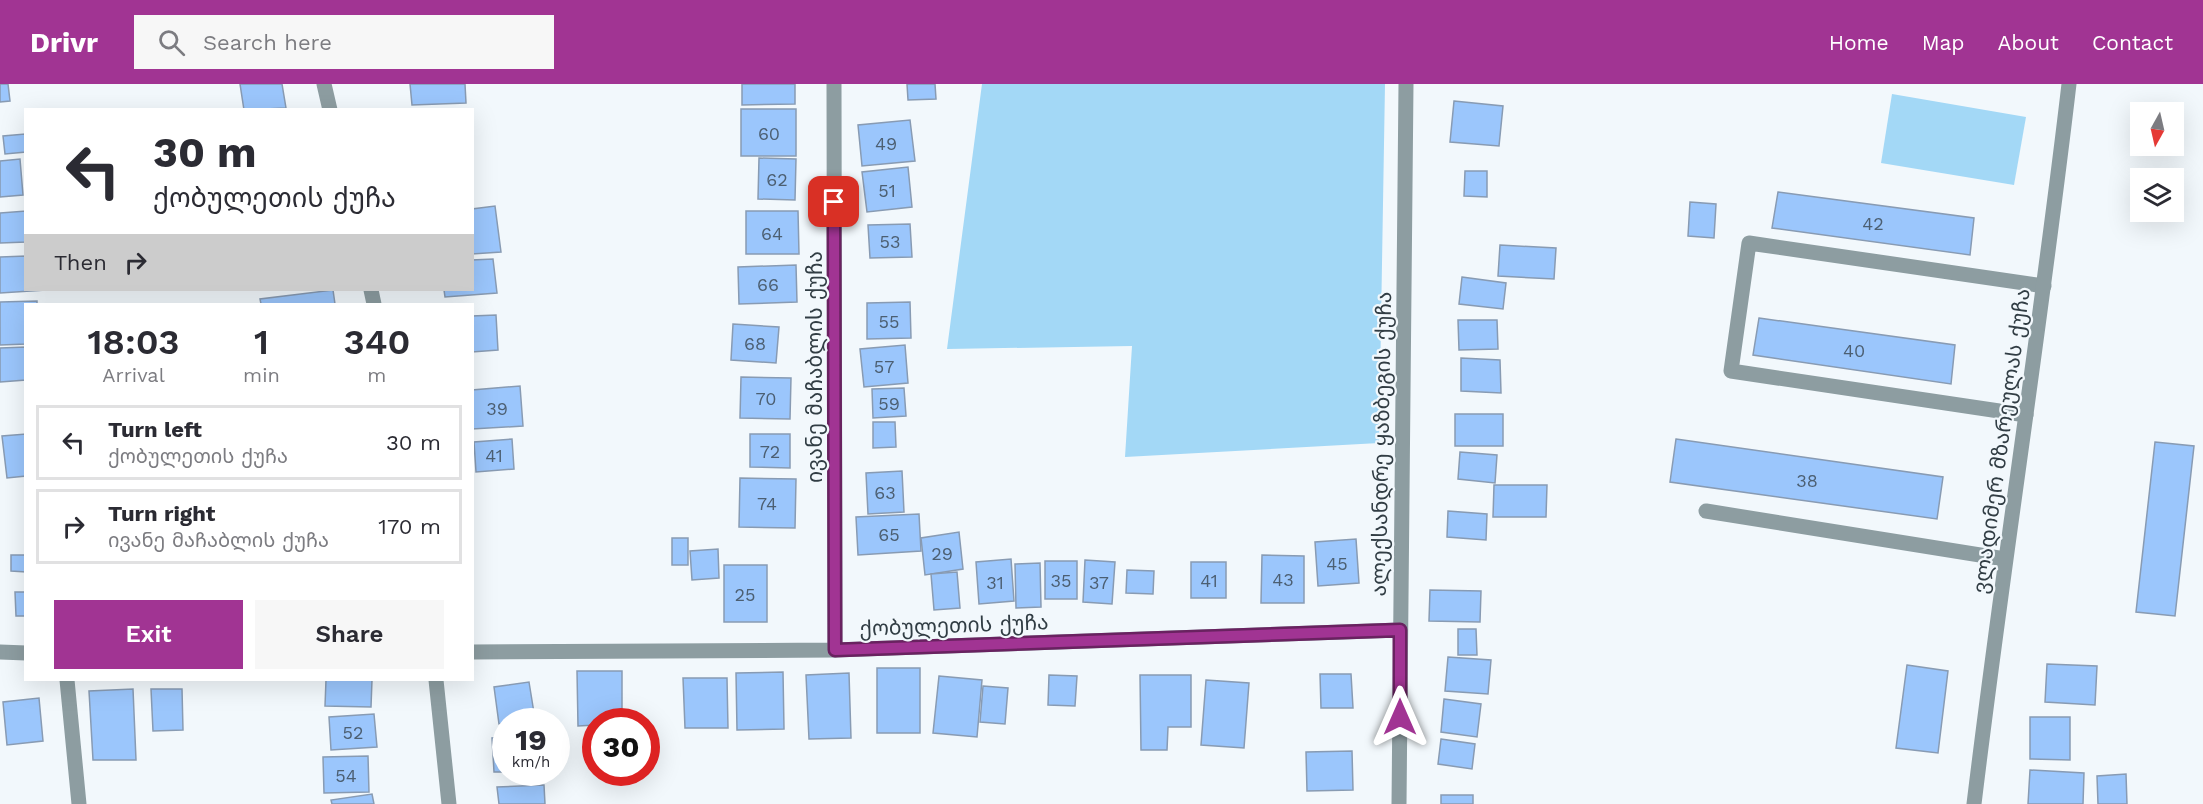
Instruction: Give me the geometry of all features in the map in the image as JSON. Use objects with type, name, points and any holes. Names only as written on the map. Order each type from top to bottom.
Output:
[{"type":"street","points":[[324,84],[330,108]]},
{"type":"street","name":"ივანე მაჩაბლის ქუჩა","points":[[834,84],[835,650]]},
{"type":"street","name":"ალექსანდრე ყაზბეგის ქუჩა","points":[[1399,804],[1406,84]]},
{"type":"street","name":"ვლადიმერ მზარეულას ქუჩა","points":[[1974,804],[2069,84]]},
{"type":"street","points":[[2026,415],[1731,371],[1749,243],[2044,286]]},
{"type":"street","points":[[1706,511],[2005,559]]},
{"type":"street","name":"ქობულეთის ქუჩა","points":[[474,652],[835,650],[1400,630]]},
{"type":"street","points":[[0,652],[24,653]]},
{"type":"street","points":[[67,681],[79,804]]},
{"type":"street","points":[[436,681],[449,804]]},
{"type":"shaded area","points":[[982,84],[1385,84],[1379,443],[1125,457],[1132,346],[947,349]]},
{"type":"shaded area","points":[[1892,94],[2026,117],[2014,185],[1881,163]]},
{"type":"building","points":[[0,84],[8,84],[10,101],[0,102]]},
{"type":"building","points":[[240,84],[282,84],[286,108],[244,108]]},
{"type":"building","points":[[410,84],[465,84],[466,103],[412,105]]},
{"type":"building","points":[[742,84],[795,84],[795,104],[742,105]]},
{"type":"building","points":[[907,84],[935,84],[936,99],[908,100]]},
{"type":"building","points":[[1454,101],[1503,106],[1499,146],[1450,142]]},
{"type":"building","points":[[741,109],[796,109],[796,156],[741,156]]},
{"type":"building","points":[[910,120],[915,161],[862,166],[858,125]]},
{"type":"building","points":[[24,134],[24,152],[5,154],[3,136]]},
{"type":"building","points":[[759,158],[796,159],[795,200],[758,199]]},
{"type":"building","points":[[20,159],[23,195],[0,197],[0,161]]},
{"type":"building","points":[[908,167],[912,207],[867,212],[862,172]]},
{"type":"building","points":[[1465,171],[1487,171],[1487,197],[1464,196]]},
{"type":"building","points":[[1778,192],[1974,218],[1970,255],[1772,228]]},
{"type":"building","points":[[1690,202],[1716,204],[1714,238],[1688,236]]},
{"type":"building","points":[[495,206],[501,252],[474,254],[474,209]]},
{"type":"building","points":[[24,211],[24,242],[0,243],[0,213]]},
{"type":"building","points":[[746,211],[798,211],[799,254],[746,254]]},
{"type":"building","points":[[910,224],[912,257],[870,258],[868,225]]},
{"type":"building","points":[[1500,245],[1556,248],[1554,279],[1498,276]]},
{"type":"building","points":[[24,256],[24,291],[31,291],[0,293],[0,257]]},
{"type":"building","points":[[493,259],[497,293],[445,297],[444,291],[474,291],[474,260]]},
{"type":"building","points":[[796,265],[797,302],[739,304],[738,267]]},
{"type":"building","points":[[1462,277],[1506,283],[1503,309],[1459,304]]},
{"type":"building","points":[[333,291],[335,303],[261,303],[260,299]]},
{"type":"building","points":[[37,301],[37,303],[24,303],[24,344],[0,345],[0,302]]},
{"type":"building","points":[[910,302],[911,338],[867,339],[867,303]]},
{"type":"building","points":[[496,315],[498,350],[474,352],[474,316]]},
{"type":"building","points":[[1759,318],[1955,345],[1951,384],[1753,355]]},
{"type":"building","points":[[1458,320],[1497,320],[1498,349],[1459,350]]},
{"type":"building","points":[[733,324],[779,327],[776,363],[731,360]]},
{"type":"building","points":[[905,345],[908,383],[864,387],[860,349]]},
{"type":"building","points":[[24,347],[24,380],[0,382],[0,348]]},
{"type":"building","points":[[1461,358],[1500,360],[1501,393],[1461,391]]},
{"type":"building","points":[[741,377],[791,378],[790,419],[740,418]]},
{"type":"building","points":[[520,386],[523,426],[474,429],[474,390]]},
{"type":"building","points":[[904,388],[906,416],[873,418],[872,389]]},
{"type":"building","points":[[1455,414],[1503,414],[1503,446],[1455,446]]},
{"type":"building","points":[[873,422],[895,422],[896,447],[873,448]]},
{"type":"building","points":[[24,434],[24,476],[7,478],[2,436]]},
{"type":"building","points":[[750,434],[790,434],[790,468],[750,467]]},
{"type":"building","points":[[512,439],[514,469],[476,472],[474,442]]},
{"type":"building","points":[[1676,439],[1943,477],[1937,519],[1670,482]]},
{"type":"building","points":[[2155,442],[2194,446],[2175,616],[2136,612]]},
{"type":"building","points":[[1460,452],[1497,455],[1495,483],[1458,479]]},
{"type":"building","points":[[902,471],[904,512],[868,514],[866,473]]},
{"type":"building","points":[[740,478],[796,479],[795,528],[739,527]]},
{"type":"building","points":[[1494,485],[1547,485],[1546,517],[1493,517]]},
{"type":"building","points":[[1448,511],[1487,514],[1486,540],[1447,537]]},
{"type":"building","points":[[919,514],[921,551],[858,555],[856,517]]},
{"type":"building","points":[[959,532],[963,569],[925,575],[921,538]]},
{"type":"building","points":[[672,538],[688,538],[688,565],[672,565]]},
{"type":"building","points":[[1356,539],[1359,583],[1318,586],[1315,542]]},
{"type":"building","points":[[718,549],[719,578],[692,580],[690,551]]},
{"type":"building","points":[[11,555],[24,555],[24,572],[11,571]]},
{"type":"building","points":[[1262,555],[1304,556],[1304,603],[1261,603]]},
{"type":"building","points":[[1011,559],[1014,601],[979,604],[976,562]]},
{"type":"building","points":[[1085,560],[1115,562],[1112,604],[1083,602]]},
{"type":"building","points":[[1045,561],[1077,561],[1077,599],[1045,599]]},
{"type":"building","points":[[1191,562],[1226,562],[1226,598],[1191,598]]},
{"type":"building","points":[[1040,563],[1041,607],[1016,608],[1015,564]]},
{"type":"building","points":[[724,565],[767,565],[767,622],[724,622]]},
{"type":"building","points":[[1127,570],[1154,571],[1153,594],[1126,593]]},
{"type":"building","points":[[957,572],[960,608],[934,610],[931,574]]},
{"type":"building","points":[[1430,590],[1481,591],[1480,622],[1429,621]]},
{"type":"building","points":[[15,592],[24,592],[24,616],[16,616]]},
{"type":"building","points":[[1458,629],[1476,629],[1477,655],[1458,655]]},
{"type":"building","points":[[1448,657],[1491,660],[1488,694],[1445,691]]},
{"type":"building","points":[[2047,664],[2097,666],[2095,705],[2045,702]]},
{"type":"building","points":[[1907,665],[1948,671],[1938,753],[1896,748]]},
{"type":"building","points":[[877,668],[920,668],[920,733],[877,733]]},
{"type":"building","points":[[577,671],[622,671],[622,708],[582,708],[582,726],[578,726]]},
{"type":"building","points":[[783,672],[784,729],[737,730],[736,673]]},
{"type":"building","points":[[849,673],[851,738],[809,739],[806,675]]},
{"type":"building","points":[[1320,674],[1351,674],[1353,708],[1321,708]]},
{"type":"building","points":[[1049,675],[1077,676],[1075,706],[1048,705]]},
{"type":"building","points":[[1140,675],[1191,675],[1191,727],[1168,727],[1167,750],[1141,750]]},
{"type":"building","points":[[939,676],[982,680],[977,737],[933,733]]},
{"type":"building","points":[[683,678],[727,678],[728,728],[685,728]]},
{"type":"building","points":[[1206,680],[1249,683],[1244,748],[1201,745]]},
{"type":"building","points":[[326,681],[372,681],[371,707],[325,706]]},
{"type":"building","points":[[529,682],[533,708],[497,708],[494,687]]},
{"type":"building","points":[[983,686],[1008,688],[1005,724],[980,722]]},
{"type":"building","points":[[133,689],[136,760],[93,760],[89,691]]},
{"type":"building","points":[[151,689],[182,689],[183,730],[153,731]]},
{"type":"building","points":[[39,698],[43,741],[7,745],[3,702]]},
{"type":"building","points":[[1444,699],[1481,704],[1477,737],[1441,732]]},
{"type":"building","points":[[374,714],[377,747],[331,750],[329,717]]},
{"type":"building","points":[[2030,717],[2070,717],[2070,760],[2030,759]]},
{"type":"building","points":[[1441,739],[1475,744],[1472,769],[1438,764]]},
{"type":"building","points":[[1352,751],[1353,790],[1307,791],[1306,752]]},
{"type":"building","points":[[368,756],[369,792],[324,793],[323,757]]},
{"type":"building","points":[[2030,770],[2084,773],[2083,804],[2028,804]]},
{"type":"building","points":[[2126,774],[2127,804],[2098,804],[2097,776]]},
{"type":"building","points":[[544,786],[545,804],[499,804],[497,787]]},
{"type":"building","points":[[372,794],[374,804],[332,804],[331,800]]},
{"type":"building","points":[[1441,795],[1473,795],[1473,804],[1441,804]]},
{"type":"route","points":[[834,202],[835,650],[1400,630],[1400,717]]}]
